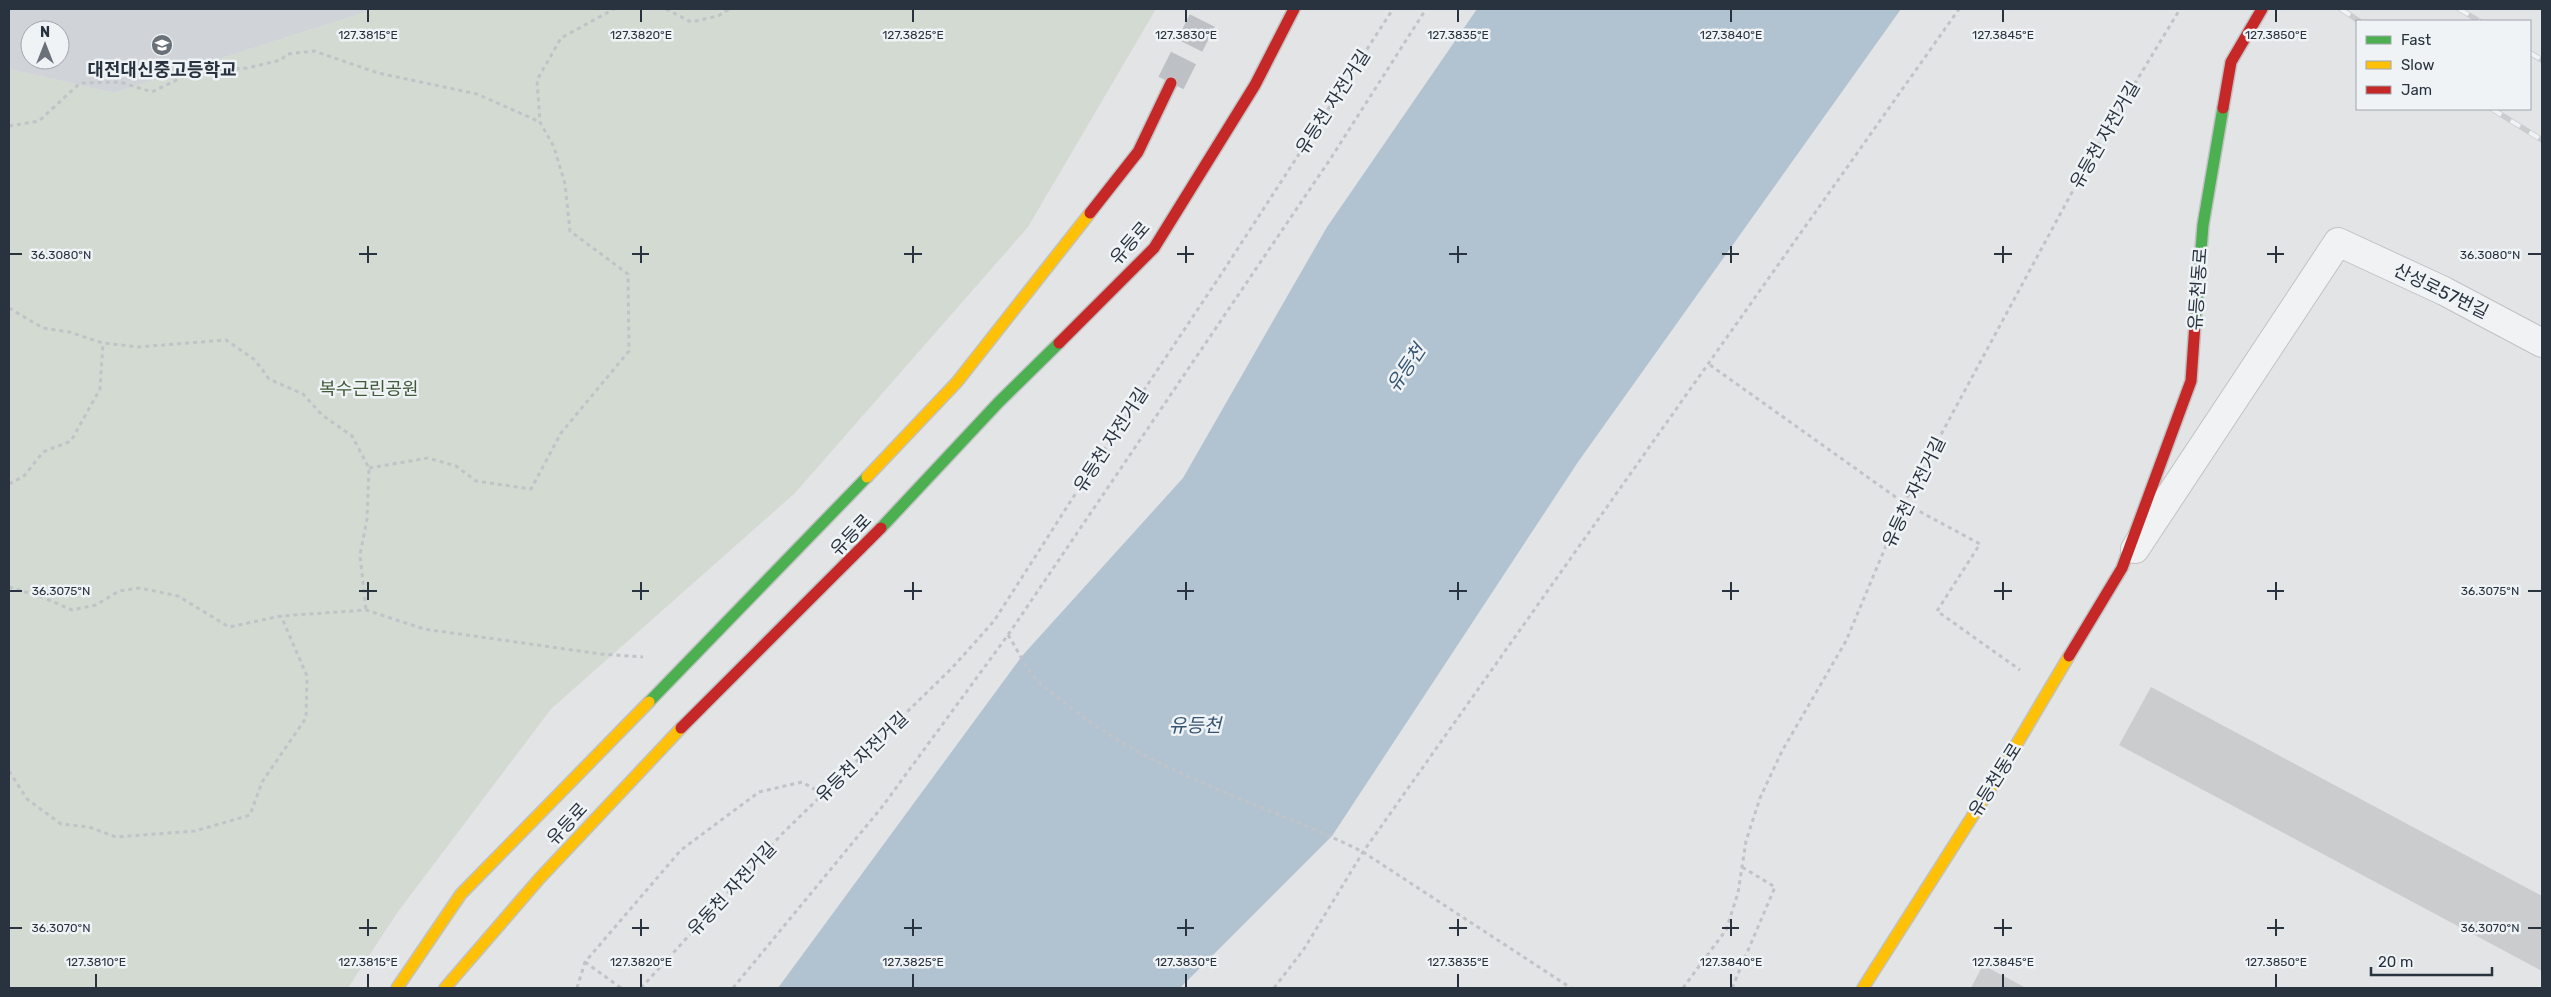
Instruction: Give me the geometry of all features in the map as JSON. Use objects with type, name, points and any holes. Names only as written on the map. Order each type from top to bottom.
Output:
[{"type":"main road","name":"유등로","points":[[445,988],[540,878],[714,693],[858,553],[998,403],[1154,248],[1255,85],[1294,9]]},
{"type":"main road","name":"유등천동로","points":[[1863,988],[1993,784],[2122,568],[2191,381],[2203,225],[2231,62],[2262,9]]},
{"type":"main road","name":"유등로","points":[[397,988],[461,894],[690,661],[957,382],[1138,152],[1171,83]]},
{"type":"street","name":"유등천동로","points":[[2122,568],[2338,242]]},
{"type":"street","name":"산성로57번길","points":[[2338,242],[2444,291],[2542,343]]},
{"type":"path","points":[[369,468],[428,458],[456,466],[476,480],[531,489],[561,433],[629,350],[628,274],[570,231],[565,184],[554,147],[540,122],[537,80],[561,38],[614,9]]},
{"type":"path","points":[[666,9],[691,22],[718,16],[729,9]]},
{"type":"path","name":"유등천 자전거길","points":[[782,834],[952,668],[994,621],[1090,471],[1393,9]]},
{"type":"path","points":[[733,988],[882,807],[1008,635],[1331,158],[1426,9]]},
{"type":"path","points":[[1274,988],[1304,948],[1363,852],[1710,365],[1959,9]]},
{"type":"path","name":"유등천 자전거길","points":[[1683,988],[1726,930],[1738,893],[1746,841],[1760,798],[1782,750],[1846,642],[1904,503],[2097,146],[2180,9]]},
{"type":"path","points":[[9,126],[39,121],[80,82],[120,82],[152,92],[193,72],[247,68],[281,60],[288,54],[314,51],[378,73],[477,94],[540,122]]},
{"type":"path","points":[[9,308],[43,328],[69,332],[103,343],[138,347],[226,340],[255,360],[269,379],[303,394],[322,414],[352,436],[369,468],[367,519],[360,555],[366,610]]},
{"type":"path","points":[[9,484],[24,476],[43,452],[71,442],[100,389],[103,343]]},
{"type":"path","points":[[1710,365],[1904,503],[1980,544],[1937,611],[2020,670]]},
{"type":"path","points":[[9,587],[42,597],[72,610],[96,605],[118,591],[140,588],[178,596],[229,627],[282,616],[366,610],[424,629],[601,654],[690,661]]},
{"type":"path","points":[[9,771],[27,799],[61,824],[88,827],[116,837],[195,831],[250,814],[262,782],[306,718],[307,676],[282,616]]},
{"type":"path","points":[[1008,635],[1034,677],[1090,723],[1141,755],[1230,796],[1332,836],[1363,852],[1571,988]]},
{"type":"path","points":[[577,988],[584,962],[681,850],[760,792],[802,782],[823,794]]},
{"type":"path","name":"유동천 자전거길","points":[[641,988],[782,834]]},
{"type":"path","points":[[1732,988],[1775,887],[1742,867]]},
{"type":"path","points":[[584,962],[621,988]]},
{"type":"shaded area","name":"대전대신중고등학교","points":[[9,9],[375,9],[114,93],[9,69]]},
{"type":"green space","name":"복수근린공원","points":[[375,9],[1156,9],[1028,227],[795,493],[551,709],[397,913],[348,988],[9,988],[9,69],[114,93]]},
{"type":"water","name":"유등천","points":[[1477,9],[1901,9],[1578,462],[1332,836],[1180,988],[778,988],[1022,656],[1183,478],[1327,227]]},
{"type":"building","points":[[2151,687],[2542,896],[2542,971],[2119,745]]},
{"type":"building","points":[[1983,965],[2026,988],[1971,988]]},
{"type":"tunnel","points":[[1171,83],[1208,9]]},
{"type":"railway","points":[[2341,9],[2358,20]]},
{"type":"railway","points":[[2459,9],[2477,20]]},
{"type":"railway","points":[[2531,54],[2542,60]]},
{"type":"railway","points":[[2494,110],[2542,140]]},
{"type":"traffic: fast","points":[[2195,324],[2203,225],[2223,108]]},
{"type":"traffic: fast","points":[[881,528],[998,403],[1059,343]]},
{"type":"traffic: fast","points":[[649,702],[867,477]]},
{"type":"traffic: slow","points":[[867,477],[957,382],[1090,213]]},
{"type":"traffic: slow","points":[[1863,988],[1993,784],[2069,656]]},
{"type":"traffic: slow","points":[[397,988],[461,894],[649,702]]},
{"type":"traffic: slow","points":[[445,988],[540,878],[681,728]]},
{"type":"traffic: jam","points":[[1059,343],[1154,248],[1255,85],[1294,9]]},
{"type":"traffic: jam","points":[[2223,108],[2231,62],[2262,9]]},
{"type":"traffic: jam","points":[[1090,213],[1138,152],[1171,83]]},
{"type":"traffic: jam","points":[[2069,656],[2122,568],[2191,381],[2195,324]]},
{"type":"traffic: jam","points":[[681,728],[881,528]]},
{"type":"place","name":"대전대신중고등학교","points":[[162,45]]}]
